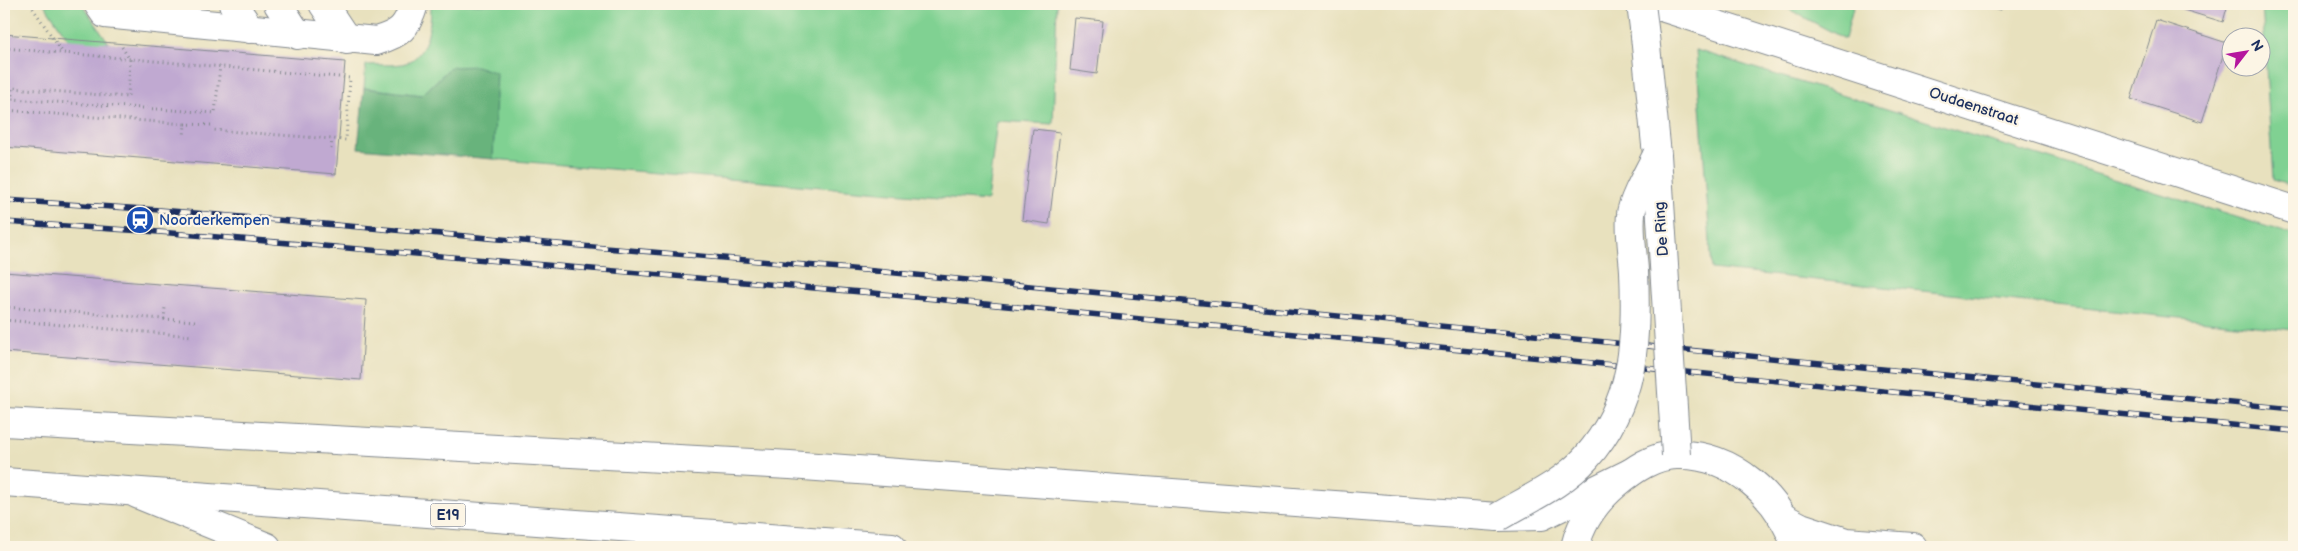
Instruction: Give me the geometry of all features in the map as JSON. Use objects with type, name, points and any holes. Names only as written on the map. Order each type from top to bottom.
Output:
[{"type":"main road","points":[[98,4],[105,14],[148,11],[195,14],[250,29],[347,40],[376,41],[395,36],[410,21],[414,4]]},
{"type":"main road","points":[[232,4],[250,29]]},
{"type":"main road","points":[[278,4],[298,34]]},
{"type":"main road","points":[[323,4],[347,40]]},
{"type":"main road","name":"De Ring","points":[[1641,4],[1656,155],[1676,455]]},
{"type":"main road","name":"Oudaenstraat","points":[[1652,4],[2294,210]]},
{"type":"main road","points":[[1498,517],[1562,479],[1586,457],[1607,428],[1624,396],[1633,359],[1636,320],[1631,213],[1656,155]]},
{"type":"main road","points":[[4,422],[790,465],[1498,517],[1542,516],[1659,459],[1676,455],[1710,461],[1742,474],[1766,495],[1782,517],[1796,547]]},
{"type":"main road","points":[[1575,547],[1586,517],[1611,488],[1630,473]]},
{"type":"main road","name":"E19","points":[[4,482],[892,547]]},
{"type":"main road","points":[[131,492],[267,547]]},
{"type":"main road","points":[[1782,517],[1801,527],[1846,542],[1913,547]]},
{"type":"path","points":[[30,4],[63,53]]},
{"type":"path","points":[[4,48],[350,78],[346,140],[213,130]]},
{"type":"path","points":[[130,60],[128,97],[12,88],[12,99],[215,113],[220,66]]},
{"type":"path","points":[[4,110],[213,125]]},
{"type":"path","points":[[184,137],[185,124]]},
{"type":"path","points":[[331,149],[332,139]]},
{"type":"path","points":[[4,307],[195,321]]},
{"type":"path","points":[[164,319],[165,308]]},
{"type":"path","points":[[4,320],[193,336]]},
{"type":"green space","points":[[44,4],[82,4],[109,43],[70,42]]},
{"type":"green space","points":[[431,4],[1057,4],[1053,124],[997,121],[987,201],[493,159],[496,73],[451,67],[422,95],[364,88],[366,65],[402,64],[411,61],[418,55],[423,48],[429,30]]},
{"type":"green space","points":[[1779,4],[1854,4],[1845,39]]},
{"type":"green space","points":[[2262,4],[2294,4],[2294,187],[2273,180],[2267,78],[2270,78],[2270,28],[2264,28]]},
{"type":"green space","points":[[1696,50],[2294,235],[2294,330],[1712,269]]},
{"type":"green space","points":[[476,66],[497,73],[493,159],[358,148],[364,88],[422,95],[451,67]]},
{"type":"building","points":[[1981,4],[2002,4],[2001,10]]},
{"type":"building","points":[[2164,4],[2228,4],[2223,22]]},
{"type":"building","points":[[1075,18],[1103,21],[1097,74],[1070,70]]},
{"type":"building","points":[[2156,20],[2220,41],[2220,65],[2202,122],[2131,99]]},
{"type":"building","points":[[4,34],[345,62],[336,174],[4,147]]},
{"type":"building","points":[[1033,129],[1060,132],[1049,224],[1022,220]]},
{"type":"building","points":[[4,272],[366,300],[361,380],[4,352]]},
{"type":"railway","points":[[4,200],[160,210],[875,271],[2294,409]]},
{"type":"railway","points":[[4,222],[159,232],[873,293],[2294,431]]},
{"type":"place","name":"Noorderkempen","points":[[140,220]]}]
